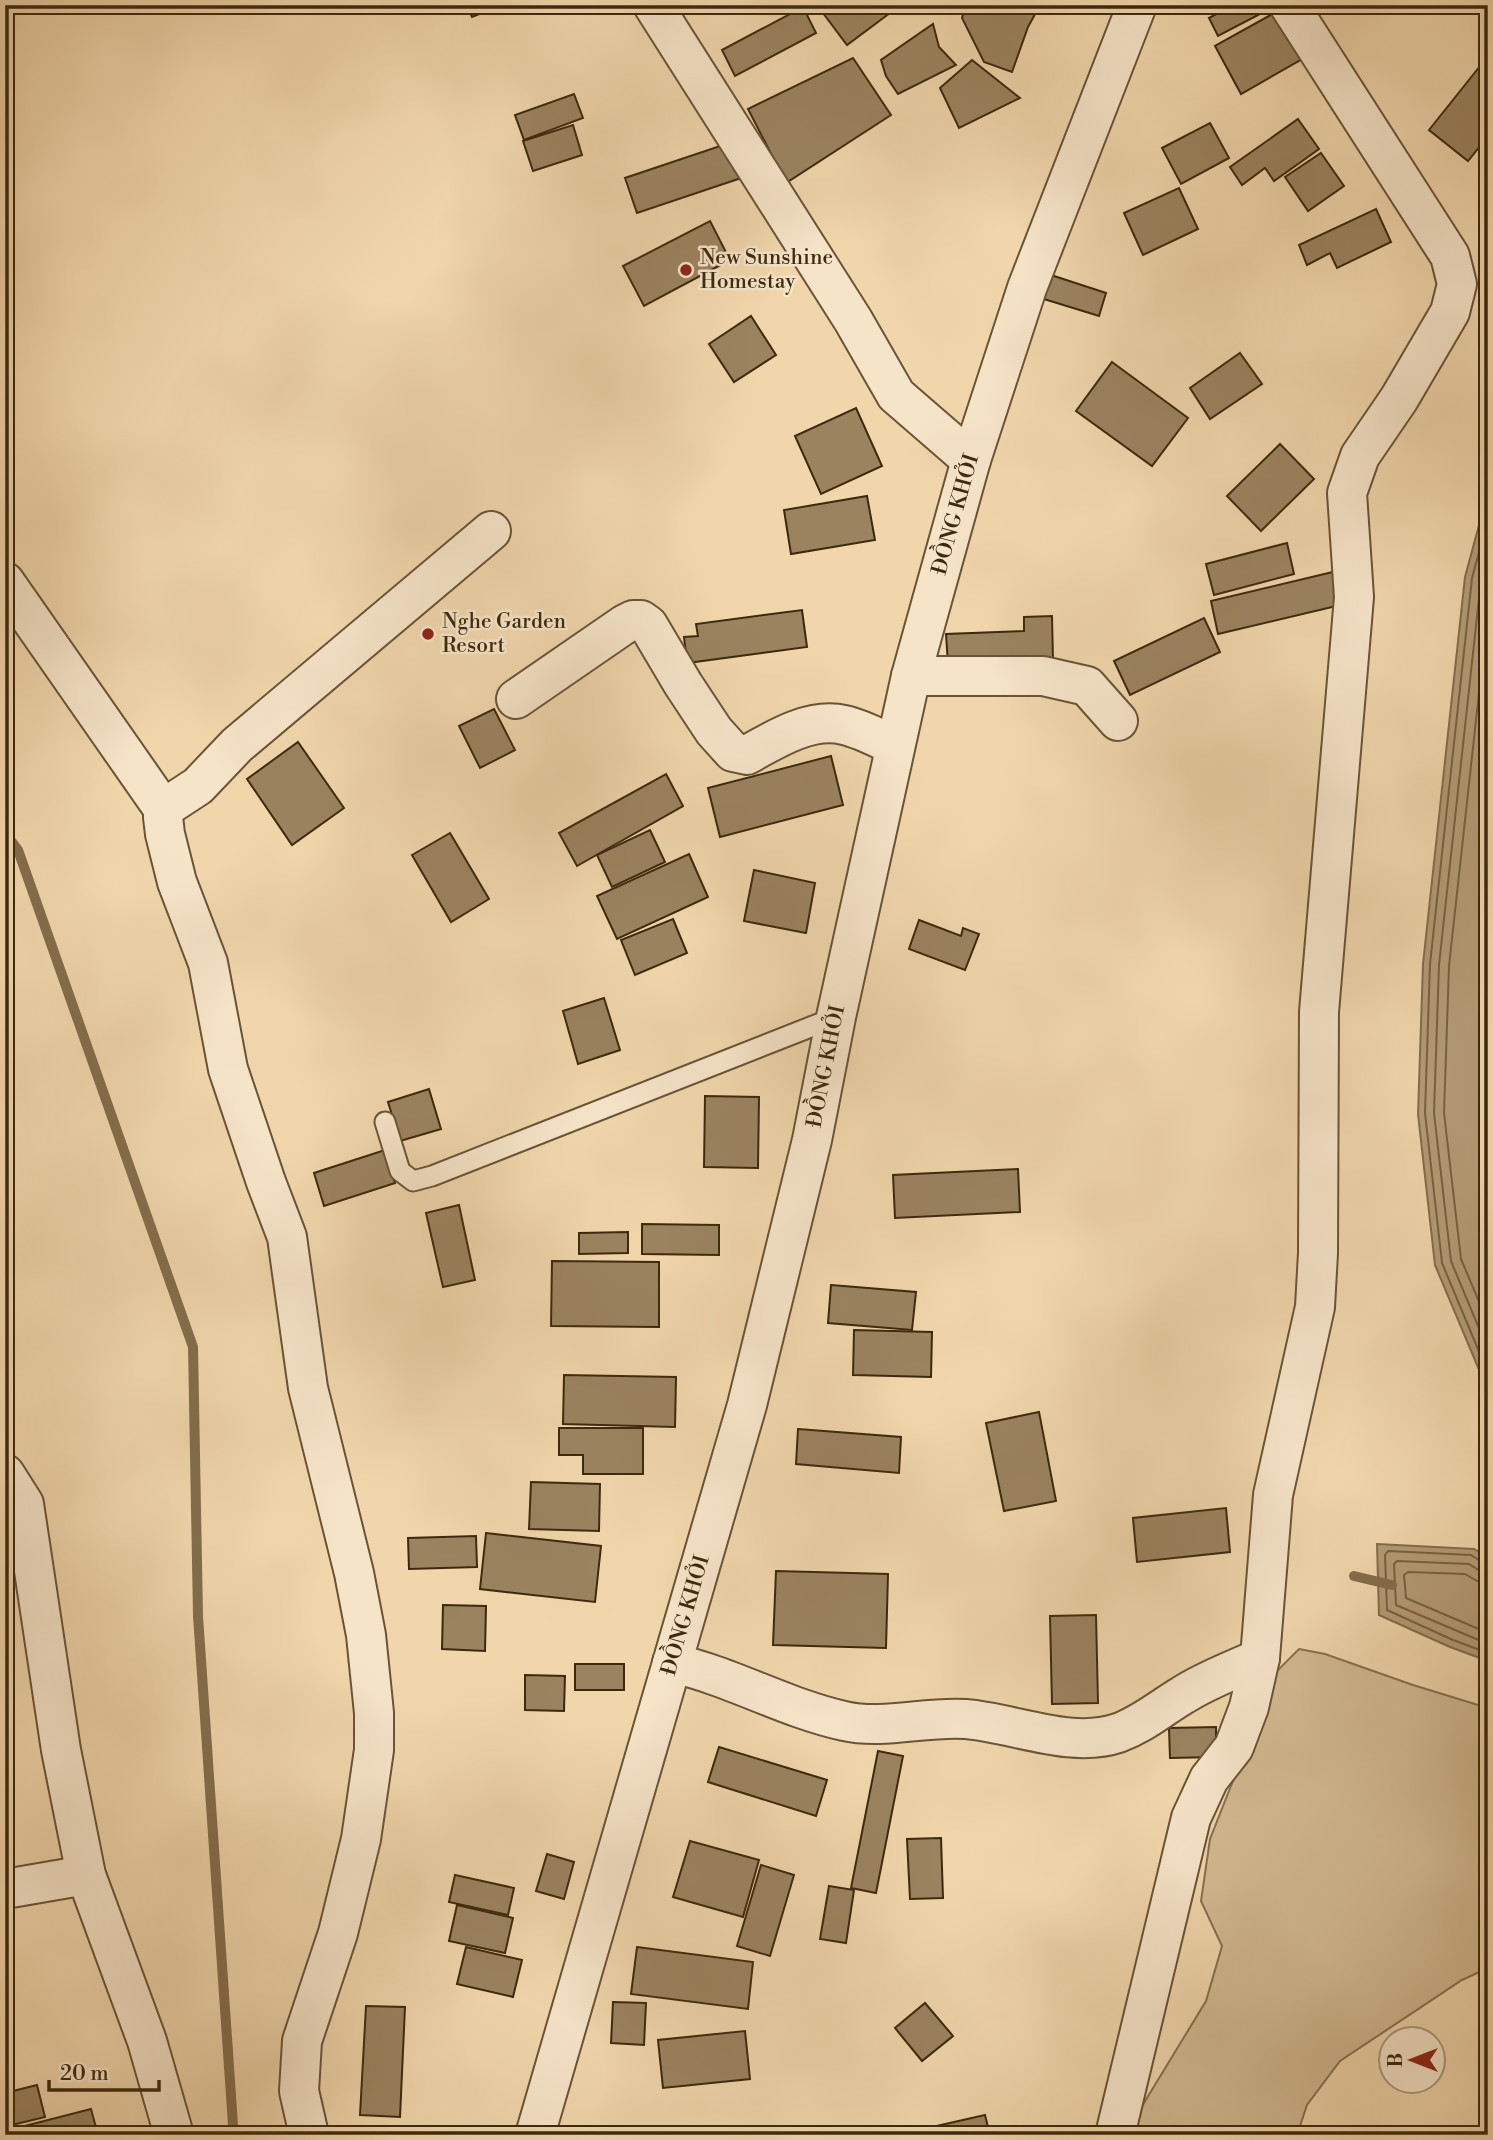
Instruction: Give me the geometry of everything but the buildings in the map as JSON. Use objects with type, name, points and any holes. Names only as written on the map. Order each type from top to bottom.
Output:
[{"type":"street","points":[[653,5],[853,320],[896,395],[971,460]]},
{"type":"street","name":"ĐỒNG KHỞI","points":[[535,2135],[747,1405],[812,1140],[836,1017],[911,676],[971,460],[1027,288],[1138,5]]},
{"type":"street","points":[[1115,2135],[1191,1818],[1209,1779],[1234,1747],[1249,1707],[1260,1658],[1273,1495],[1315,1307],[1320,1012],[1354,597],[1348,494],[1360,456],[1399,399],[1450,312],[1457,284],[1450,256],[1289,5]]},
{"type":"street","points":[[164,810],[198,786],[237,745],[491,531]]},
{"type":"street","points":[[5,582],[164,810],[163,826],[177,881],[208,964],[228,1069],[286,1237],[308,1388],[354,1573],[366,1635],[373,1700],[374,1750],[361,1839],[338,1933],[302,2041],[299,2091],[309,2135]]},
{"type":"street","points":[[516,699],[625,624],[640,620],[648,625],[714,731],[733,752],[747,755],[770,741],[802,729],[831,723],[858,729],[895,746]]},
{"type":"street","points":[[911,676],[1043,676],[1087,686],[1118,721]]},
{"type":"street","points":[[5,1474],[24,1504],[61,1750],[86,1875],[147,2041],[174,2135]]},
{"type":"street","points":[[672,1663],[737,1682],[811,1713],[845,1721],[867,1724],[964,1719],[1007,1725],[1049,1736],[1082,1738],[1117,1733],[1154,1716],[1184,1694],[1260,1658]]},
{"type":"street","points":[[5,1889],[86,1875]]},
{"type":"lane","points":[[385,1122],[400,1171],[413,1181],[422,1179],[836,1017]]},
{"type":"shaded area","points":[[1299,1649],[1325,1654],[1488,1708],[1488,1968],[1462,1980],[1396,2024],[1378,2024],[1378,2036],[1340,2061],[1307,2105],[1297,2135],[1128,2135],[1133,2121],[1206,2001],[1222,1946],[1201,1901],[1210,1839],[1276,1672]]},
{"type":"water","points":[[1488,492],[1488,1391],[1435,1265],[1418,1114],[1423,964],[1465,577]]},
{"type":"water","points":[[1377,1544],[1474,1549],[1488,1557],[1488,1661],[1379,1615]]},
{"type":"waterway","points":[[5,833],[18,850],[193,1347],[198,1616],[233,2125]]},
{"type":"waterway","points":[[1354,1576],[1392,1585]]},
{"type":"place","name":"New Sunshine Homestay","points":[[686,270]]},
{"type":"place","name":"Nghe Garden Resort","points":[[428,634]]}]
